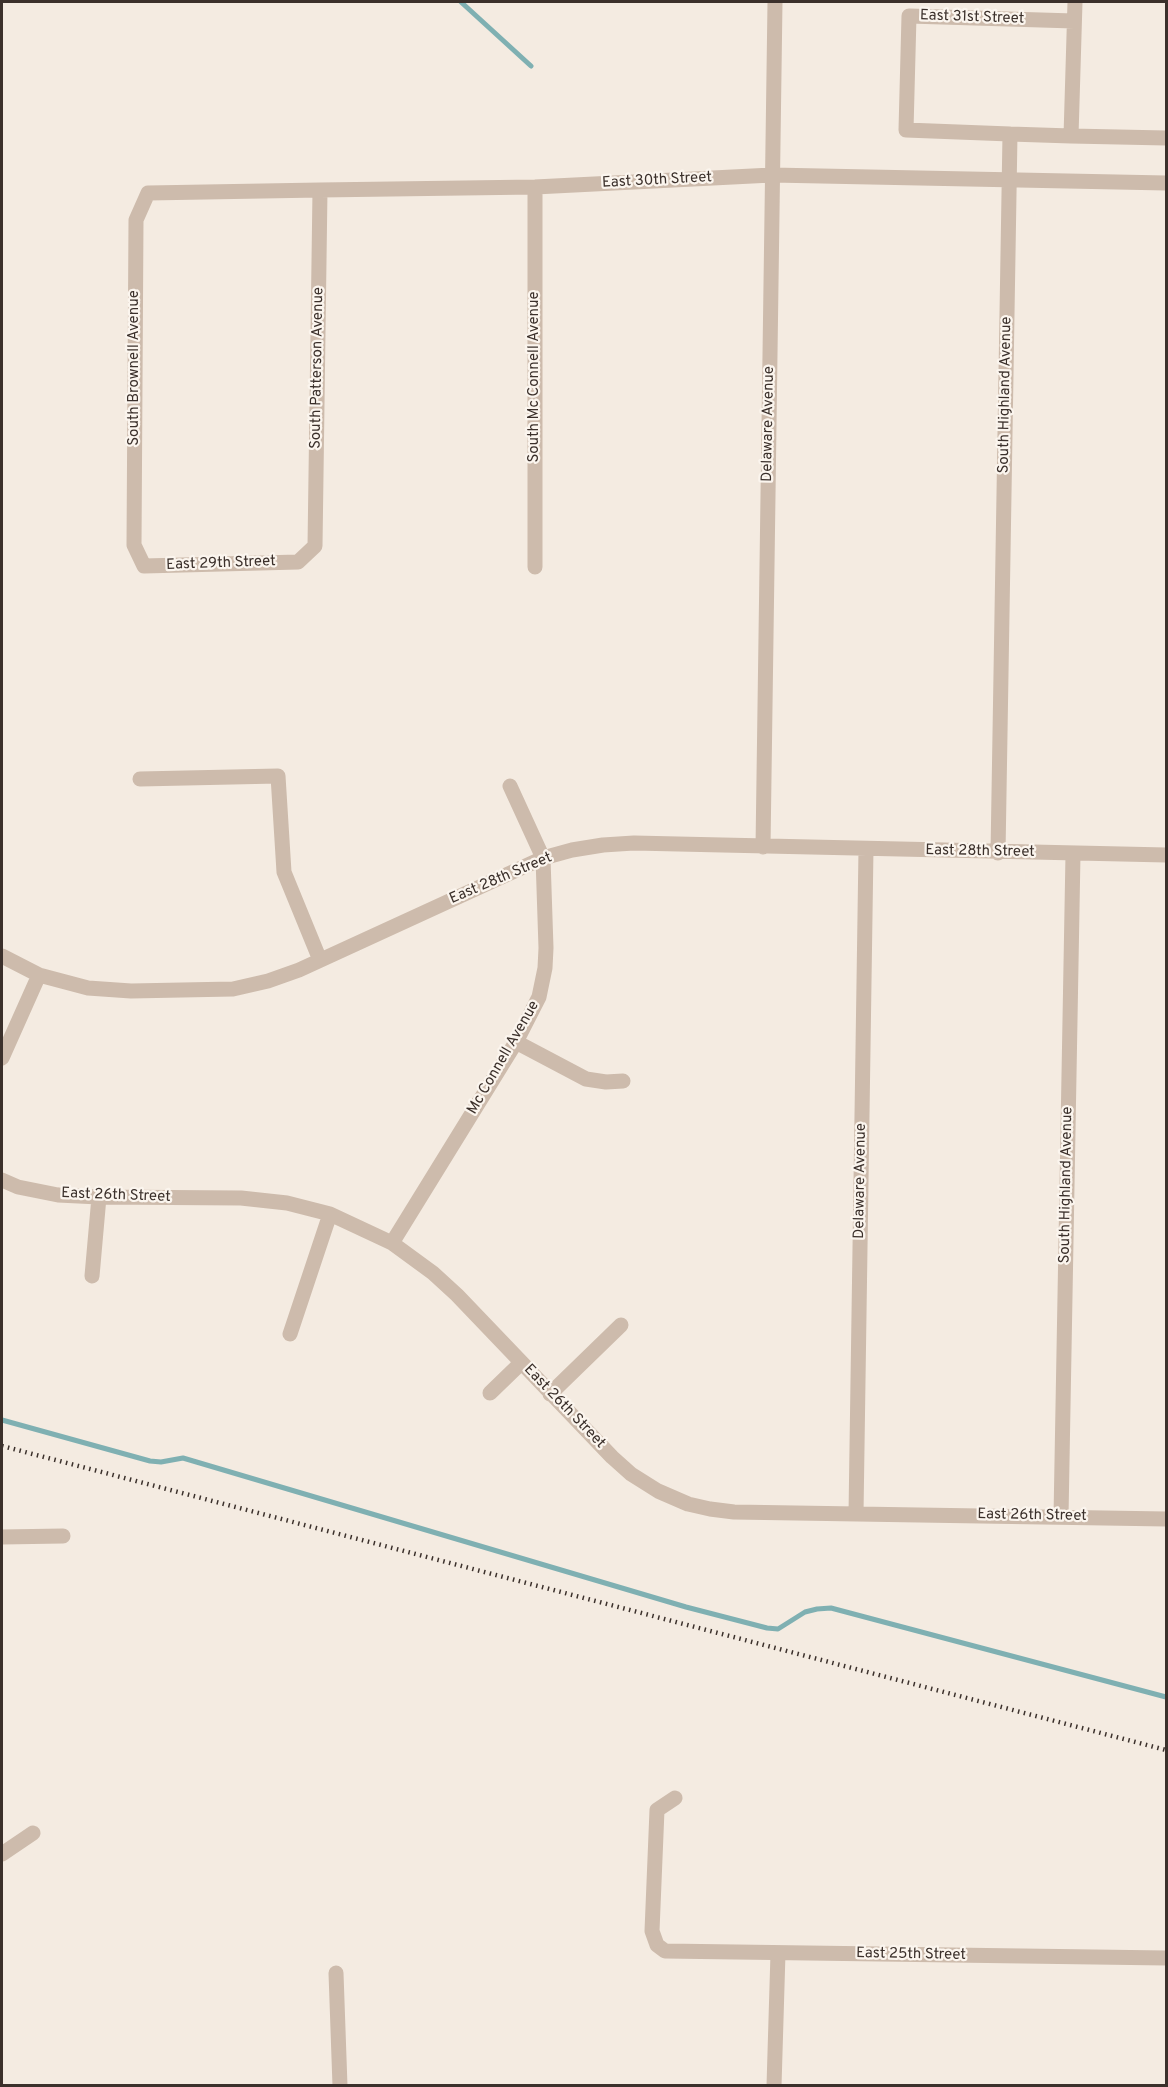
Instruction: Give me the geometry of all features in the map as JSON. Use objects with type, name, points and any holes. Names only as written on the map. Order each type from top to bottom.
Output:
[{"type":"street","name":"Delaware Avenue","points":[[763,847],[775,2]]},
{"type":"street","points":[[1071,136],[1075,2]]},
{"type":"street","name":"East 31st Street","points":[[1010,134],[906,130],[909,16],[1074,21]]},
{"type":"street","points":[[1010,134],[1167,138]]},
{"type":"street","name":"South Highland Avenue","points":[[998,853],[1010,134]]},
{"type":"street","name":"East 30th Street","points":[[148,193],[535,187],[772,175],[1167,183]]},
{"type":"street","name":"South Mc Connell Avenue","points":[[535,187],[535,567]]},
{"type":"street","name":"South Patterson Avenue","points":[[315,546],[320,190]]},
{"type":"street","name":"South Brownell Avenue","points":[[134,546],[136,220],[148,193]]},
{"type":"street","name":"East 29th Street","points":[[134,546],[144,566],[298,562],[315,546]]},
{"type":"street","points":[[140,779],[278,776],[284,872],[320,960]]},
{"type":"street","name":"Mc Connell Avenue","points":[[392,1243],[516,1042],[539,997],[545,968],[546,948],[543,858],[510,786]]},
{"type":"street","name":"East 28th Street","points":[[2,956],[39,975],[88,988],[131,991],[233,989],[268,981],[299,970],[543,858],[603,845],[634,843],[998,853],[1167,855]]},
{"type":"street","name":"Delaware Avenue","points":[[856,1514],[866,849]]},
{"type":"street","name":"South Highland Avenue","points":[[1061,1517],[1073,854]]},
{"type":"street","points":[[2,1058],[39,975]]},
{"type":"street","points":[[516,1042],[586,1079],[606,1082],[622,1081]]},
{"type":"street","name":"East 26th Street","points":[[2,1180],[18,1187],[58,1195],[241,1197],[287,1203],[330,1214],[392,1243],[457,1294],[550,1394],[631,1474],[658,1491],[688,1504],[735,1512],[1167,1519]]},
{"type":"street","points":[[92,1276],[99,1197]]},
{"type":"street","points":[[290,1334],[330,1214]]},
{"type":"street","points":[[550,1394],[621,1325]]},
{"type":"street","points":[[490,1393],[521,1363]]},
{"type":"street","points":[[2,1537],[63,1536]]},
{"type":"street","name":"East 25th Street","points":[[675,1798],[657,1810],[652,1931],[657,1945],[665,1951],[1167,1958]]},
{"type":"street","points":[[2,1854],[33,1833]]},
{"type":"street","points":[[774,2085],[778,1953]]},
{"type":"street","points":[[336,1973],[340,2085]]},
{"type":"waterway","points":[[461,2],[531,66]]},
{"type":"waterway","points":[[2,1420],[150,1461],[161,1462],[183,1458],[686,1607],[767,1628],[778,1629],[805,1612],[831,1608],[1166,1697]]},
{"type":"railway","points":[[2,1446],[1166,1750]]}]
